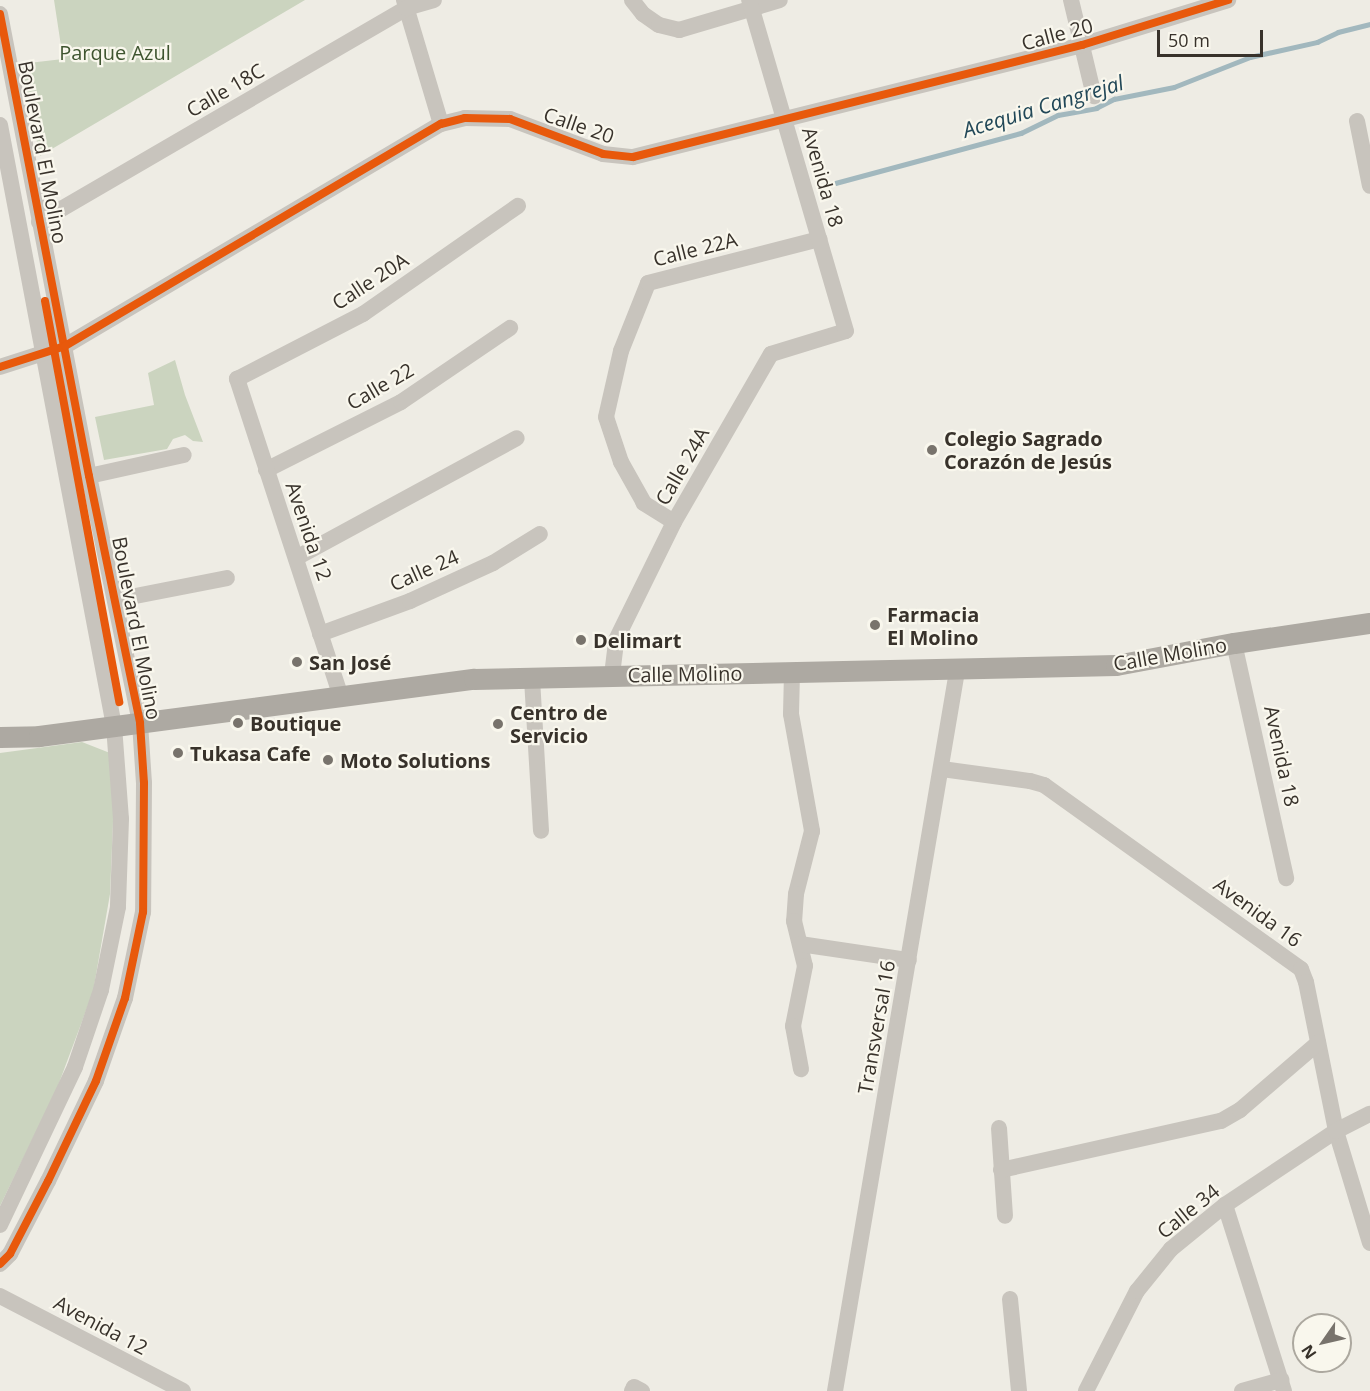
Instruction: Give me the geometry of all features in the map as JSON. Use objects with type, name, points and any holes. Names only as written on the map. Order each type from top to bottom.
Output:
[{"type":"main road","name":"Calle Molino","points":[[0,737],[39,736],[474,679],[957,671],[1116,665],[1234,643],[1370,623]]},
{"type":"street","name":"Calle 18C","points":[[39,222],[405,4],[434,0]]},
{"type":"street","points":[[632,0],[643,14],[659,25],[679,30],[751,4],[780,0]]},
{"type":"street","points":[[1071,0],[1095,96]]},
{"type":"street","name":"Calle 20","points":[[0,367],[65,346],[441,124],[465,118],[510,119],[603,154],[633,157],[1082,45],[1228,0]]},
{"type":"street","points":[[405,4],[441,124]]},
{"type":"street","name":"Avenida 18","points":[[751,4],[846,331]]},
{"type":"street","name":"Boulevard El Molino","points":[[0,14],[89,476],[140,723],[144,783],[143,912],[125,998],[96,1081],[10,1254],[0,1264]]},
{"type":"street","points":[[1357,121],[1370,186]]},
{"type":"street","name":"Boulevard El Molino","points":[[0,125],[114,726],[121,819],[118,907],[101,990],[75,1067],[25,1168],[0,1225]]},
{"type":"street","name":"Calle 20A","points":[[237,379],[363,314],[518,206]]},
{"type":"street","name":"Calle 22A","points":[[674,522],[644,503],[621,462],[606,417],[621,351],[648,282],[819,239]]},
{"type":"street","name":"Calle 22","points":[[266,470],[401,402],[510,328]]},
{"type":"street","name":"Calle 24A","points":[[612,675],[616,640],[674,522],[771,354],[846,331]]},
{"type":"street","name":"Avenida 12","points":[[237,379],[340,697]]},
{"type":"street","points":[[296,558],[517,438]]},
{"type":"street","points":[[89,476],[184,454]]},
{"type":"street","name":"Calle 24","points":[[320,634],[410,601],[493,562],[540,534]]},
{"type":"street","points":[[115,600],[227,578]]},
{"type":"street","name":"Avenida 18","points":[[1234,643],[1286,878]]},
{"type":"street","name":"Transversal 16","points":[[835,1391],[957,671]]},
{"type":"street","points":[[792,673],[791,714],[812,831],[796,894],[794,921],[805,966],[793,1026],[801,1069]]},
{"type":"street","points":[[532,679],[541,831]]},
{"type":"street","name":"Avenida 16","points":[[942,769],[1030,781],[1044,786],[1301,969],[1306,982],[1336,1131],[1370,1243]]},
{"type":"street","points":[[119,784],[144,783]]},
{"type":"street","points":[[800,944],[909,960]]},
{"type":"street","points":[[1001,1170],[1221,1121],[1240,1110],[1318,1043]]},
{"type":"street","name":"Calle 34","points":[[1086,1391],[1137,1291],[1171,1249],[1225,1205],[1336,1131],[1370,1114]]},
{"type":"street","points":[[999,1128],[1005,1216]]},
{"type":"street","points":[[35,1149],[57,1161]]},
{"type":"street","points":[[25,1168],[48,1180]]},
{"type":"street","points":[[1225,1205],[1282,1386],[1242,1391]]},
{"type":"street","name":"Avenida 12","points":[[0,1296],[162,1386],[183,1391]]},
{"type":"street","points":[[1010,1299],[1019,1391]]},
{"type":"green space","name":"Parque Azul","points":[[54,0],[305,0],[40,156],[20,64],[63,59]]},
{"type":"green space","points":[[175,360],[185,395],[203,442],[193,441],[185,435],[173,439],[167,449],[104,460],[95,417],[154,405],[148,373]]},
{"type":"green space","points":[[82,742],[110,753],[114,798],[110,894],[93,992],[56,1091],[0,1206],[0,753]]},
{"type":"waterway","name":"Acequia Cangrejal","points":[[828,185],[1021,133],[1058,115],[1096,108],[1114,99],[1174,87],[1250,57],[1317,42],[1338,32],[1370,24]]},
{"type":"cycle path","points":[[0,367],[65,346],[441,124],[465,118],[510,119],[603,154],[633,157],[1082,45],[1228,0]]},
{"type":"cycle path","points":[[0,14],[89,476],[140,723],[144,783],[143,912],[125,998],[96,1081],[10,1254],[0,1264]]},
{"type":"cycle path","points":[[45,301],[119,702]]},
{"type":"place","name":"Colegio Sagrado Corazón de Jesús","points":[[932,450]]},
{"type":"place","name":"Farmacia El Molino","points":[[875,625]]},
{"type":"place","name":"Delimart","points":[[581,640]]},
{"type":"place","name":"San José","points":[[297,662]]},
{"type":"place","name":"Boutique","points":[[238,723]]},
{"type":"place","name":"Centro de Servicio","points":[[498,724]]},
{"type":"place","name":"Tukasa Cafe","points":[[178,753]]},
{"type":"place","name":"Moto Solutions","points":[[328,760]]}]
